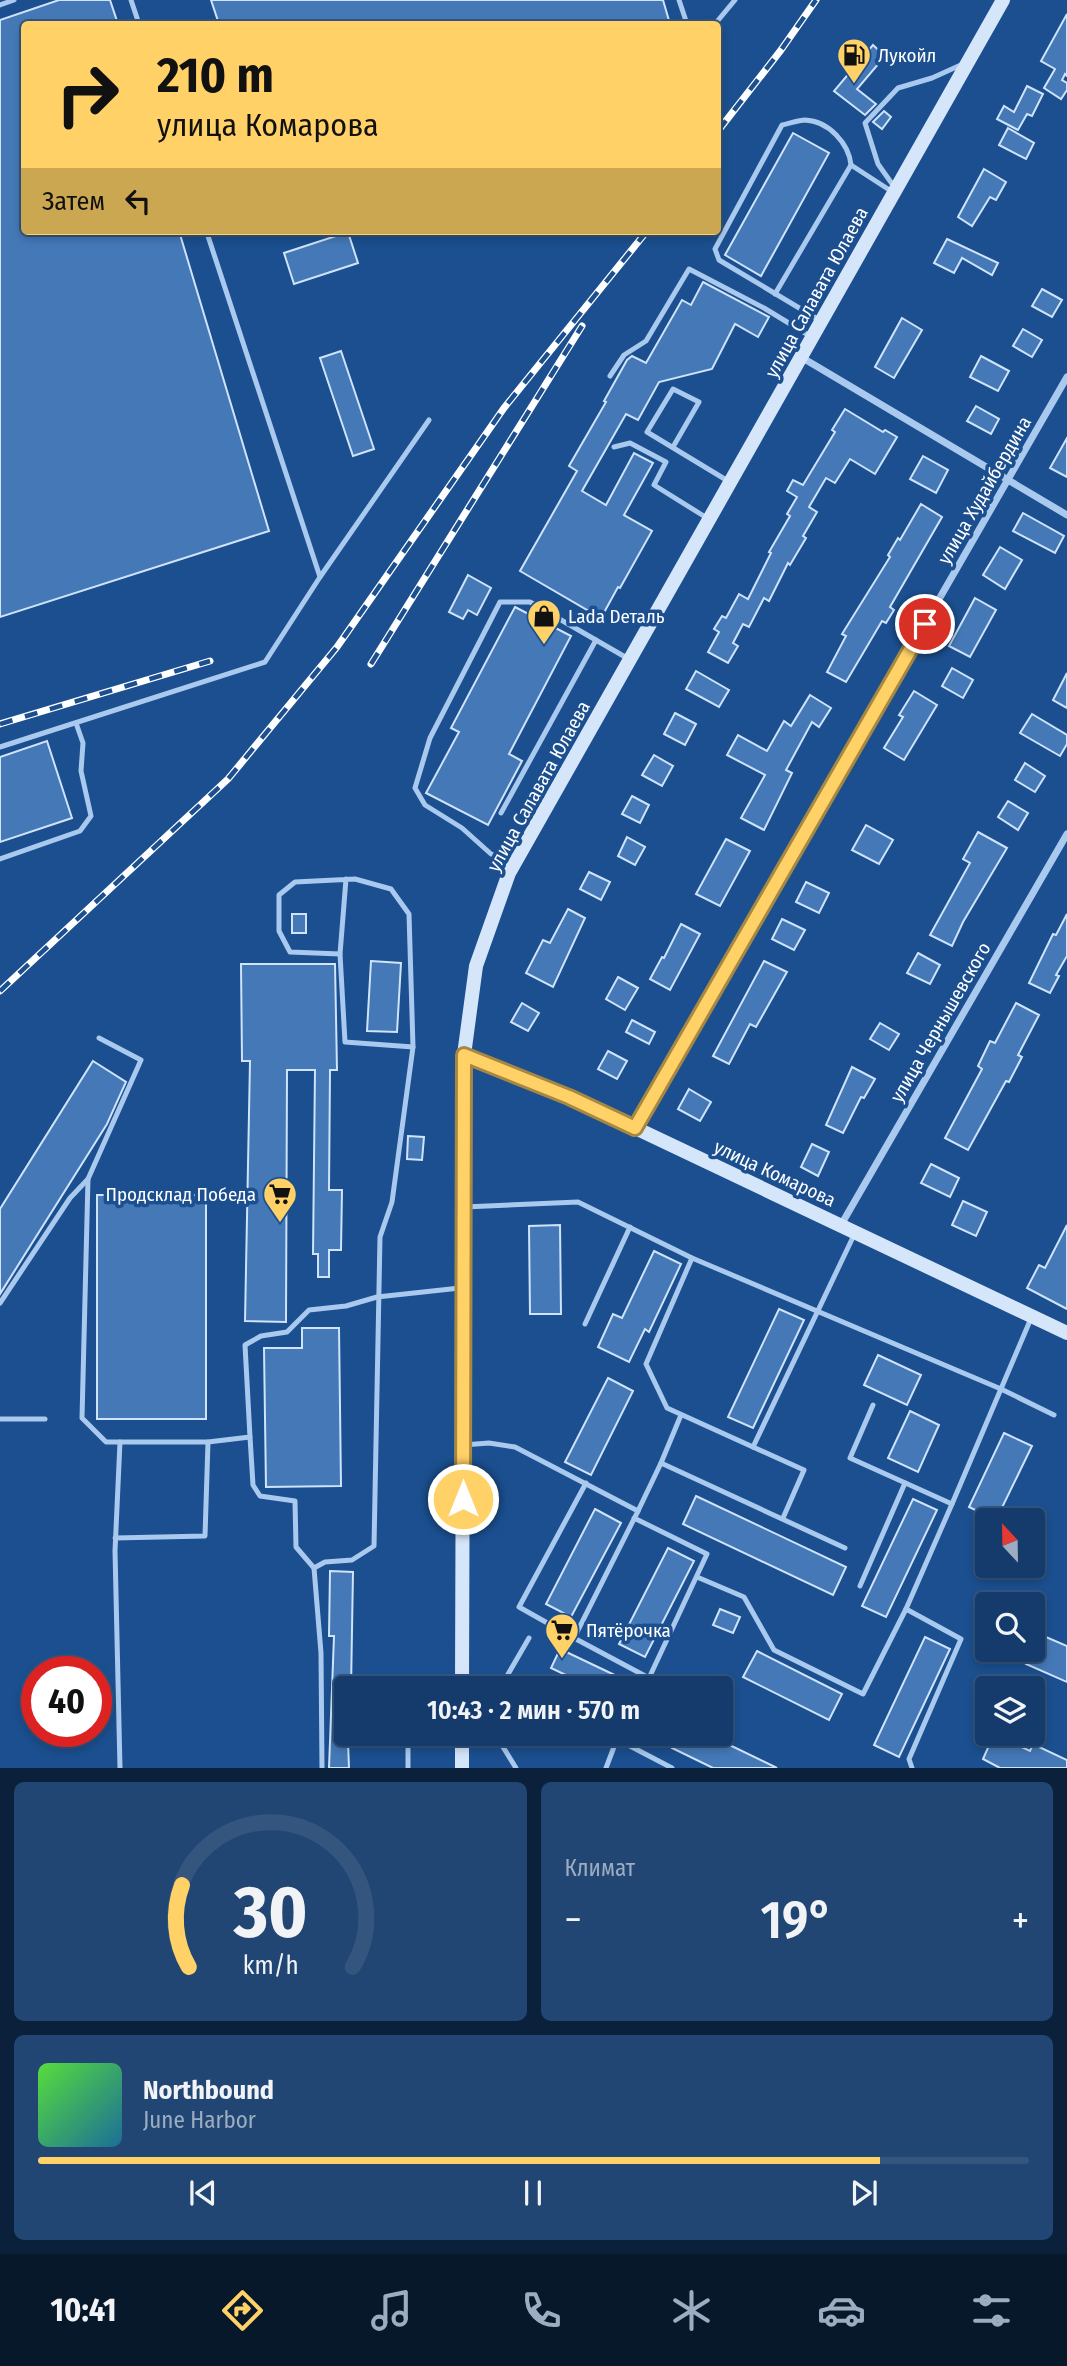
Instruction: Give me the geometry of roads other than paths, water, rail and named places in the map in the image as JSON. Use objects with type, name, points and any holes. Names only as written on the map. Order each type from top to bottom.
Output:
[{"type":"street","name":"улица Салавата Юлаева","points":[[463,1676],[464,1055],[476,966],[514,864],[1003,0]]},
{"type":"street","points":[[802,357],[1067,515]]},
{"type":"street","name":"улица Худайбердина","points":[[635,1128],[1067,377]]},
{"type":"street","name":"улица Чернышевского","points":[[840,1225],[1067,834]]},
{"type":"street","name":"улица Комарова","points":[[464,1055],[569,1097],[1067,1333]]},
{"type":"street","points":[[462,1746],[462,1768]]},
{"type":"lane","points":[[0,5],[15,0]]},
{"type":"lane","points":[[131,0],[138,21]]},
{"type":"lane","points":[[679,0],[686,21]]},
{"type":"lane","points":[[718,21],[735,0]]},
{"type":"lane","points":[[895,191],[878,164],[865,123],[898,88],[932,78],[966,63]]},
{"type":"lane","points":[[775,294],[852,165],[850,151],[825,125],[805,120],[782,125],[715,249],[719,260],[775,294],[822,321]]},
{"type":"lane","points":[[852,165],[895,191]]},
{"type":"lane","points":[[209,235],[320,577]]},
{"type":"lane","points":[[610,376],[624,355],[646,341],[689,270],[764,308],[813,337]]},
{"type":"lane","points":[[673,447],[699,402],[673,389],[647,432],[730,482]]},
{"type":"lane","points":[[0,747],[265,662],[320,577],[429,420]]},
{"type":"lane","points":[[614,447],[630,443],[666,462],[654,485],[709,520]]},
{"type":"lane","points":[[514,864],[491,853],[462,828],[425,805],[415,788],[430,738],[500,603],[530,603],[630,660]]},
{"type":"lane","points":[[501,813],[596,640]]},
{"type":"lane","points":[[0,859],[80,831],[92,816],[81,771],[83,743],[76,723]]},
{"type":"lane","points":[[345,879],[340,954],[345,1042],[413,1047]]},
{"type":"lane","points":[[314,1568],[326,1562],[352,1559],[374,1546],[380,1237],[393,1202],[413,1047],[410,914],[391,889],[355,879],[295,882],[279,895],[279,931],[290,952],[340,954]]},
{"type":"lane","points":[[0,1303],[69,1198],[88,1179],[141,1060],[99,1038]]},
{"type":"lane","points":[[88,1179],[82,1418],[106,1441],[208,1442],[250,1437]]},
{"type":"lane","points":[[464,1206],[578,1202],[692,1258],[1001,1389],[1054,1415]]},
{"type":"lane","points":[[585,1324],[630,1227]]},
{"type":"lane","points":[[753,1447],[855,1232]]},
{"type":"lane","points":[[692,1258],[646,1364],[667,1408],[804,1470],[783,1518]]},
{"type":"lane","points":[[322,1768],[321,1653],[314,1568],[296,1547],[295,1501],[260,1496],[253,1485],[245,1345],[261,1336],[287,1332],[309,1310],[346,1306],[377,1297],[464,1287]]},
{"type":"lane","points":[[697,1577],[744,1597],[774,1650],[863,1695],[906,1609],[1032,1316]]},
{"type":"lane","points":[[873,1405],[850,1458],[952,1504]]},
{"type":"lane","points":[[574,1638],[638,1511],[681,1415]]},
{"type":"lane","points":[[0,1419],[45,1419]]},
{"type":"lane","points":[[120,1442],[116,1538],[120,1768]]},
{"type":"lane","points":[[116,1538],[205,1536],[208,1442]]},
{"type":"lane","points":[[463,1445],[489,1443],[515,1447],[638,1511]]},
{"type":"lane","points":[[661,1463],[845,1548]]},
{"type":"lane","points":[[586,1483],[519,1607],[649,1678],[707,1554],[634,1518]]},
{"type":"lane","points":[[860,1586],[905,1483]]},
{"type":"lane","points":[[906,1609],[961,1639],[909,1759],[912,1768]]},
{"type":"lane","points":[[507,1676],[529,1638]]},
{"type":"lane","points":[[408,1746],[408,1768]]},
{"type":"lane","points":[[502,1746],[516,1768]]},
{"type":"lane","points":[[606,1768],[614,1746]]},
{"type":"lane","points":[[630,1746],[672,1768]]},
{"type":"railway","points":[[721,127],[816,0]]},
{"type":"railway","points":[[0,991],[228,779],[337,647],[504,408],[644,235]]},
{"type":"railway","points":[[371,664],[582,326]]},
{"type":"railway","points":[[0,724],[210,661]]},
{"type":"place","name":"Лукойл","points":[[854,85]]},
{"type":"place","name":"Lada Dеталь","points":[[544,646]]},
{"type":"place","name":"Продсклад Победа","points":[[280,1224]]},
{"type":"place","name":"Пятёрочка","points":[[562,1660]]}]
